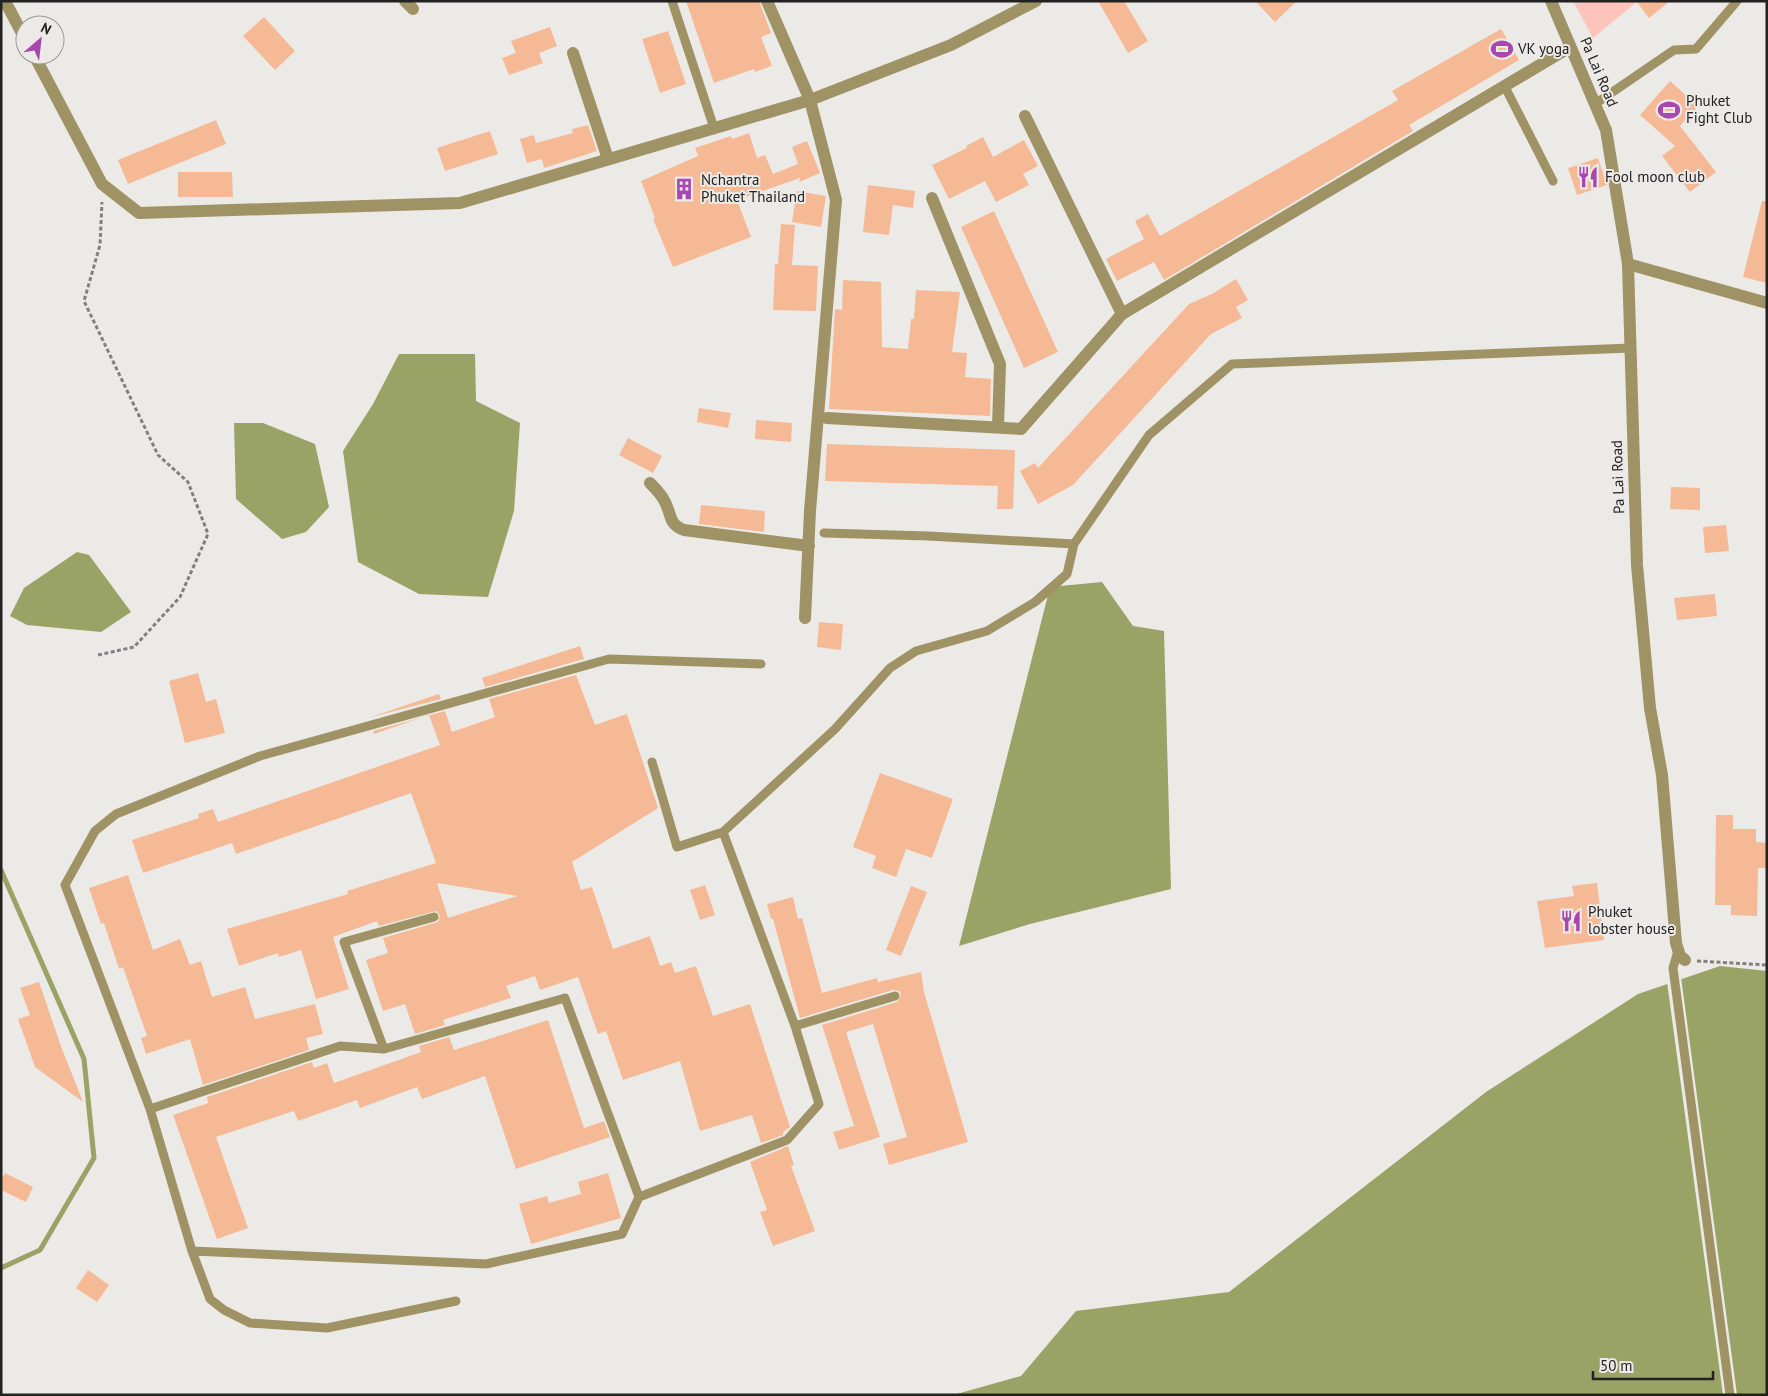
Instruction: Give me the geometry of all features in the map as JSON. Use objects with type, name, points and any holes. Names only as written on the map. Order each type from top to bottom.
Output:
[{"type":"street","points":[[5,1],[15,20]]},
{"type":"street","points":[[767,1],[810,100],[836,200],[810,511],[805,618]]},
{"type":"street","points":[[39,65],[102,184],[139,213],[460,203],[810,100],[951,45],[1036,1]]},
{"type":"street","name":"Pa Lai Road","points":[[1551,1],[1606,130],[1628,264],[1637,565],[1650,708],[1662,775],[1682,955]]},
{"type":"street","points":[[827,418],[1021,429],[1122,314],[1570,47]]},
{"type":"street","points":[[573,52],[608,158]]},
{"type":"street","points":[[1025,116],[1122,314]]},
{"type":"street","points":[[932,198],[1000,364],[998,427]]},
{"type":"street","points":[[1628,264],[1767,303]]},
{"type":"street","points":[[650,482],[665,501],[670,521],[675,527],[684,530],[809,546]]},
{"type":"lane","points":[[672,1],[714,128]]},
{"type":"lane","points":[[1595,104],[1674,50],[1696,49],[1736,1]]},
{"type":"lane","points":[[1504,87],[1553,181]]},
{"type":"lane","points":[[652,762],[676,848],[723,832],[835,729],[890,668],[916,651],[987,631],[1035,602],[1067,574],[1074,544],[1148,435],[1232,364],[1631,348]]},
{"type":"lane","points":[[824,533],[928,536],[1074,544]]},
{"type":"lane","points":[[456,1301],[327,1328],[250,1323],[224,1310],[210,1299],[192,1251],[150,1110],[65,886],[95,831],[116,814],[260,756],[609,659],[761,664]]},
{"type":"lane","points":[[638,1197],[787,1140],[819,1104],[795,1026],[723,832]]},
{"type":"lane","points":[[384,1049],[344,942],[434,917]]},
{"type":"lane","points":[[1682,955],[1673,968],[1730,1395]]},
{"type":"lane","points":[[795,1026],[895,996]]},
{"type":"lane","points":[[150,1110],[340,1046],[384,1049],[566,998],[638,1197],[622,1234],[486,1264],[192,1251]]},
{"type":"path","points":[[98,655],[134,647],[180,597],[208,534],[188,482],[158,455],[84,301],[100,245],[102,184]]},
{"type":"path","points":[[1682,955],[1767,964]]},
{"type":"shaded area","points":[[1573,1],[1638,1],[1593,38]]},
{"type":"shaded area","points":[[399,354],[475,354],[476,401],[520,423],[514,511],[488,597],[419,594],[358,562],[343,451],[373,404]]},
{"type":"shaded area","points":[[234,423],[263,423],[315,444],[329,507],[306,532],[282,539],[236,499]]},
{"type":"shaded area","points":[[77,552],[89,555],[131,612],[101,632],[27,625],[10,616],[24,588]]},
{"type":"shaded area","points":[[1102,582],[1133,626],[1164,631],[1171,889],[1030,924],[959,946],[1050,587]]},
{"type":"shaded area","points":[[1720,966],[1767,971],[1767,1395],[953,1395],[1021,1376],[1076,1311],[1229,1292],[1486,1092],[1638,994]]},
{"type":"pier","points":[[1681,977],[1737,1395],[1723,1395],[1667,982]]},
{"type":"building","points":[[686,1],[759,1],[771,33],[761,37],[772,66],[755,72],[754,69],[714,83]]},
{"type":"building","points":[[1098,1],[1124,1],[1148,41],[1128,53]]},
{"type":"building","points":[[1255,1],[1297,1],[1275,22]]},
{"type":"building","points":[[1636,1],[1670,1],[1649,18]]},
{"type":"building","points":[[264,17],[295,51],[275,70],[243,36]]},
{"type":"building","points":[[550,27],[557,46],[539,53],[543,63],[509,75],[502,58],[516,53],[511,41]]},
{"type":"building","points":[[1501,29],[1519,60],[1409,125],[1413,131],[1164,280],[1154,262],[1117,281],[1106,259],[1144,239],[1135,221],[1148,214],[1160,236],[1398,100],[1392,91]]},
{"type":"building","points":[[668,31],[686,84],[660,93],[642,39]]},
{"type":"building","points":[[1670,81],[1698,106],[1680,126],[1716,172],[1690,192],[1662,156],[1675,146],[1640,115]]},
{"type":"building","points":[[216,120],[226,144],[128,184],[118,160]]},
{"type":"building","points":[[588,125],[597,151],[544,168],[542,159],[527,163],[520,139],[534,135],[536,143],[573,133],[572,129]]},
{"type":"building","points":[[490,131],[498,154],[445,171],[437,148]]},
{"type":"building","points":[[749,133],[757,158],[765,155],[773,174],[798,164],[792,147],[807,141],[820,173],[799,182],[800,178],[737,200],[751,237],[673,267],[653,219],[655,218],[641,181],[698,156],[695,148],[731,136],[732,139]]},
{"type":"building","points":[[983,137],[993,157],[1024,140],[1038,166],[1023,174],[1029,185],[996,202],[985,181],[949,199],[932,165],[967,148],[966,146]]},
{"type":"building","name":"Fool moon club","points":[[1598,158],[1607,185],[1577,195],[1568,168]]},
{"type":"building","points":[[178,172],[232,172],[233,197],[178,197]]},
{"type":"building","points":[[868,185],[915,191],[913,208],[893,205],[889,235],[863,232]]},
{"type":"building","points":[[797,191],[826,196],[821,227],[792,222]]},
{"type":"building","points":[[1762,201],[1767,201],[1767,283],[1743,277]]},
{"type":"building","points":[[994,211],[1058,352],[1024,368],[961,227]]},
{"type":"building","points":[[781,224],[795,225],[792,265],[818,266],[816,311],[773,310],[775,264],[778,264]]},
{"type":"building","points":[[1236,279],[1248,300],[1236,307],[1242,318],[1211,334],[1073,485],[1038,504],[1020,471],[1035,463],[1038,468],[1189,304],[1212,294]]},
{"type":"building","points":[[843,280],[881,282],[882,347],[908,349],[911,319],[914,319],[916,290],[960,292],[952,352],[967,353],[965,377],[991,379],[990,416],[829,409],[835,309],[842,310]]},
{"type":"building","points":[[699,408],[731,413],[728,428],[697,422]]},
{"type":"building","points":[[756,420],[792,423],[791,442],[755,439]]},
{"type":"building","points":[[628,438],[662,456],[653,473],[619,455]]},
{"type":"building","points":[[827,444],[1015,450],[1013,509],[997,509],[998,486],[825,481]]},
{"type":"building","points":[[1671,487],[1700,488],[1700,510],[1670,509]]},
{"type":"building","points":[[701,505],[765,511],[764,532],[699,524]]},
{"type":"building","points":[[1726,525],[1729,551],[1705,553],[1703,527]]},
{"type":"building","points":[[1715,594],[1717,616],[1677,620],[1674,598]]},
{"type":"building","points":[[819,622],[843,624],[841,650],[817,647]]},
{"type":"building","points":[[580,646],[584,659],[485,687],[482,678]]},
{"type":"building","points":[[198,673],[206,702],[216,699],[225,733],[185,743],[169,681]]},
{"type":"building","points":[[576,675],[595,725],[627,714],[658,808],[572,862],[581,890],[592,887],[613,949],[650,936],[660,966],[671,962],[675,973],[696,966],[713,1016],[750,1004],[790,1127],[783,1132],[783,1135],[761,1143],[752,1115],[700,1131],[680,1061],[623,1080],[606,1031],[598,1034],[578,977],[540,990],[535,976],[506,986],[511,998],[443,1020],[445,1025],[415,1034],[405,1004],[383,1011],[366,960],[388,953],[383,938],[438,922],[440,916],[436,911],[379,926],[377,921],[333,937],[349,989],[316,999],[301,950],[279,957],[278,953],[239,966],[227,929],[348,894],[347,891],[436,863],[411,793],[236,854],[232,843],[143,873],[132,840],[199,818],[198,814],[213,809],[218,822],[440,745],[429,715],[445,711],[452,732],[495,717],[489,699]],"holes":[[[437,883],[517,896],[448,918]]]},
{"type":"building","points":[[439,694],[441,699],[368,718]]},
{"type":"building","points":[[422,717],[374,734],[373,731]]},
{"type":"building","points":[[880,773],[953,799],[932,858],[906,849],[896,877],[872,868],[876,856],[853,847]]},
{"type":"building","points":[[1716,815],[1733,815],[1733,829],[1756,829],[1756,842],[1767,843],[1767,868],[1758,868],[1757,916],[1731,915],[1731,905],[1715,905]]},
{"type":"building","points":[[128,875],[153,950],[180,939],[190,965],[201,961],[212,997],[245,987],[255,1019],[315,1004],[323,1034],[306,1038],[309,1050],[203,1085],[190,1039],[146,1054],[141,1038],[147,1036],[123,967],[119,969],[104,923],[101,924],[89,888]]},
{"type":"building","name":"Phuket lobster house","points":[[1597,883],[1604,940],[1545,948],[1537,901],[1574,896],[1572,886]]},
{"type":"building","points":[[705,885],[715,915],[700,920],[690,890]]},
{"type":"building","points":[[911,886],[927,892],[901,956],[886,950]]},
{"type":"building","points":[[793,897],[798,919],[802,918],[822,993],[877,978],[878,982],[921,972],[924,992],[968,1142],[889,1165],[883,1144],[907,1137],[873,1024],[846,1032],[880,1137],[839,1150],[833,1132],[854,1126],[822,1025],[897,1002],[901,995],[899,991],[893,990],[800,1018],[773,919],[771,919],[767,904]]},
{"type":"building","points":[[39,982],[83,1102],[35,1067],[18,1019],[30,1015],[20,988]]},
{"type":"building","points":[[548,1020],[584,1128],[604,1121],[610,1137],[516,1169],[485,1076],[422,1099],[417,1087],[360,1108],[357,1100],[298,1121],[294,1111],[216,1137],[248,1228],[217,1239],[173,1115],[208,1103],[207,1097],[312,1062],[314,1068],[327,1063],[334,1083],[421,1052],[419,1046],[449,1037],[454,1050]]},
{"type":"building","points":[[788,1146],[794,1165],[791,1166],[815,1231],[773,1246],[760,1212],[767,1210],[750,1162]]},
{"type":"building","points":[[5,1173],[33,1187],[26,1202],[1,1190],[1,1180]]},
{"type":"building","points":[[608,1173],[621,1218],[531,1244],[519,1204],[547,1196],[549,1203],[581,1194],[578,1182]]},
{"type":"building","points":[[88,1270],[109,1285],[97,1302],[76,1288]]},
{"type":"waterway","points":[[1,870],[84,1059],[94,1158],[40,1250],[1,1268]]},
{"type":"place","name":"VK yoga","points":[[1502,49]]},
{"type":"place","name":"Phuket Fight Club","points":[[1669,110]]},
{"type":"place","name":"Fool moon club","points":[[1588,177]]},
{"type":"place","name":"Nchantra Phuket Thailand","points":[[684,189]]},
{"type":"place","name":"Phuket lobster house","points":[[1571,921]]}]
